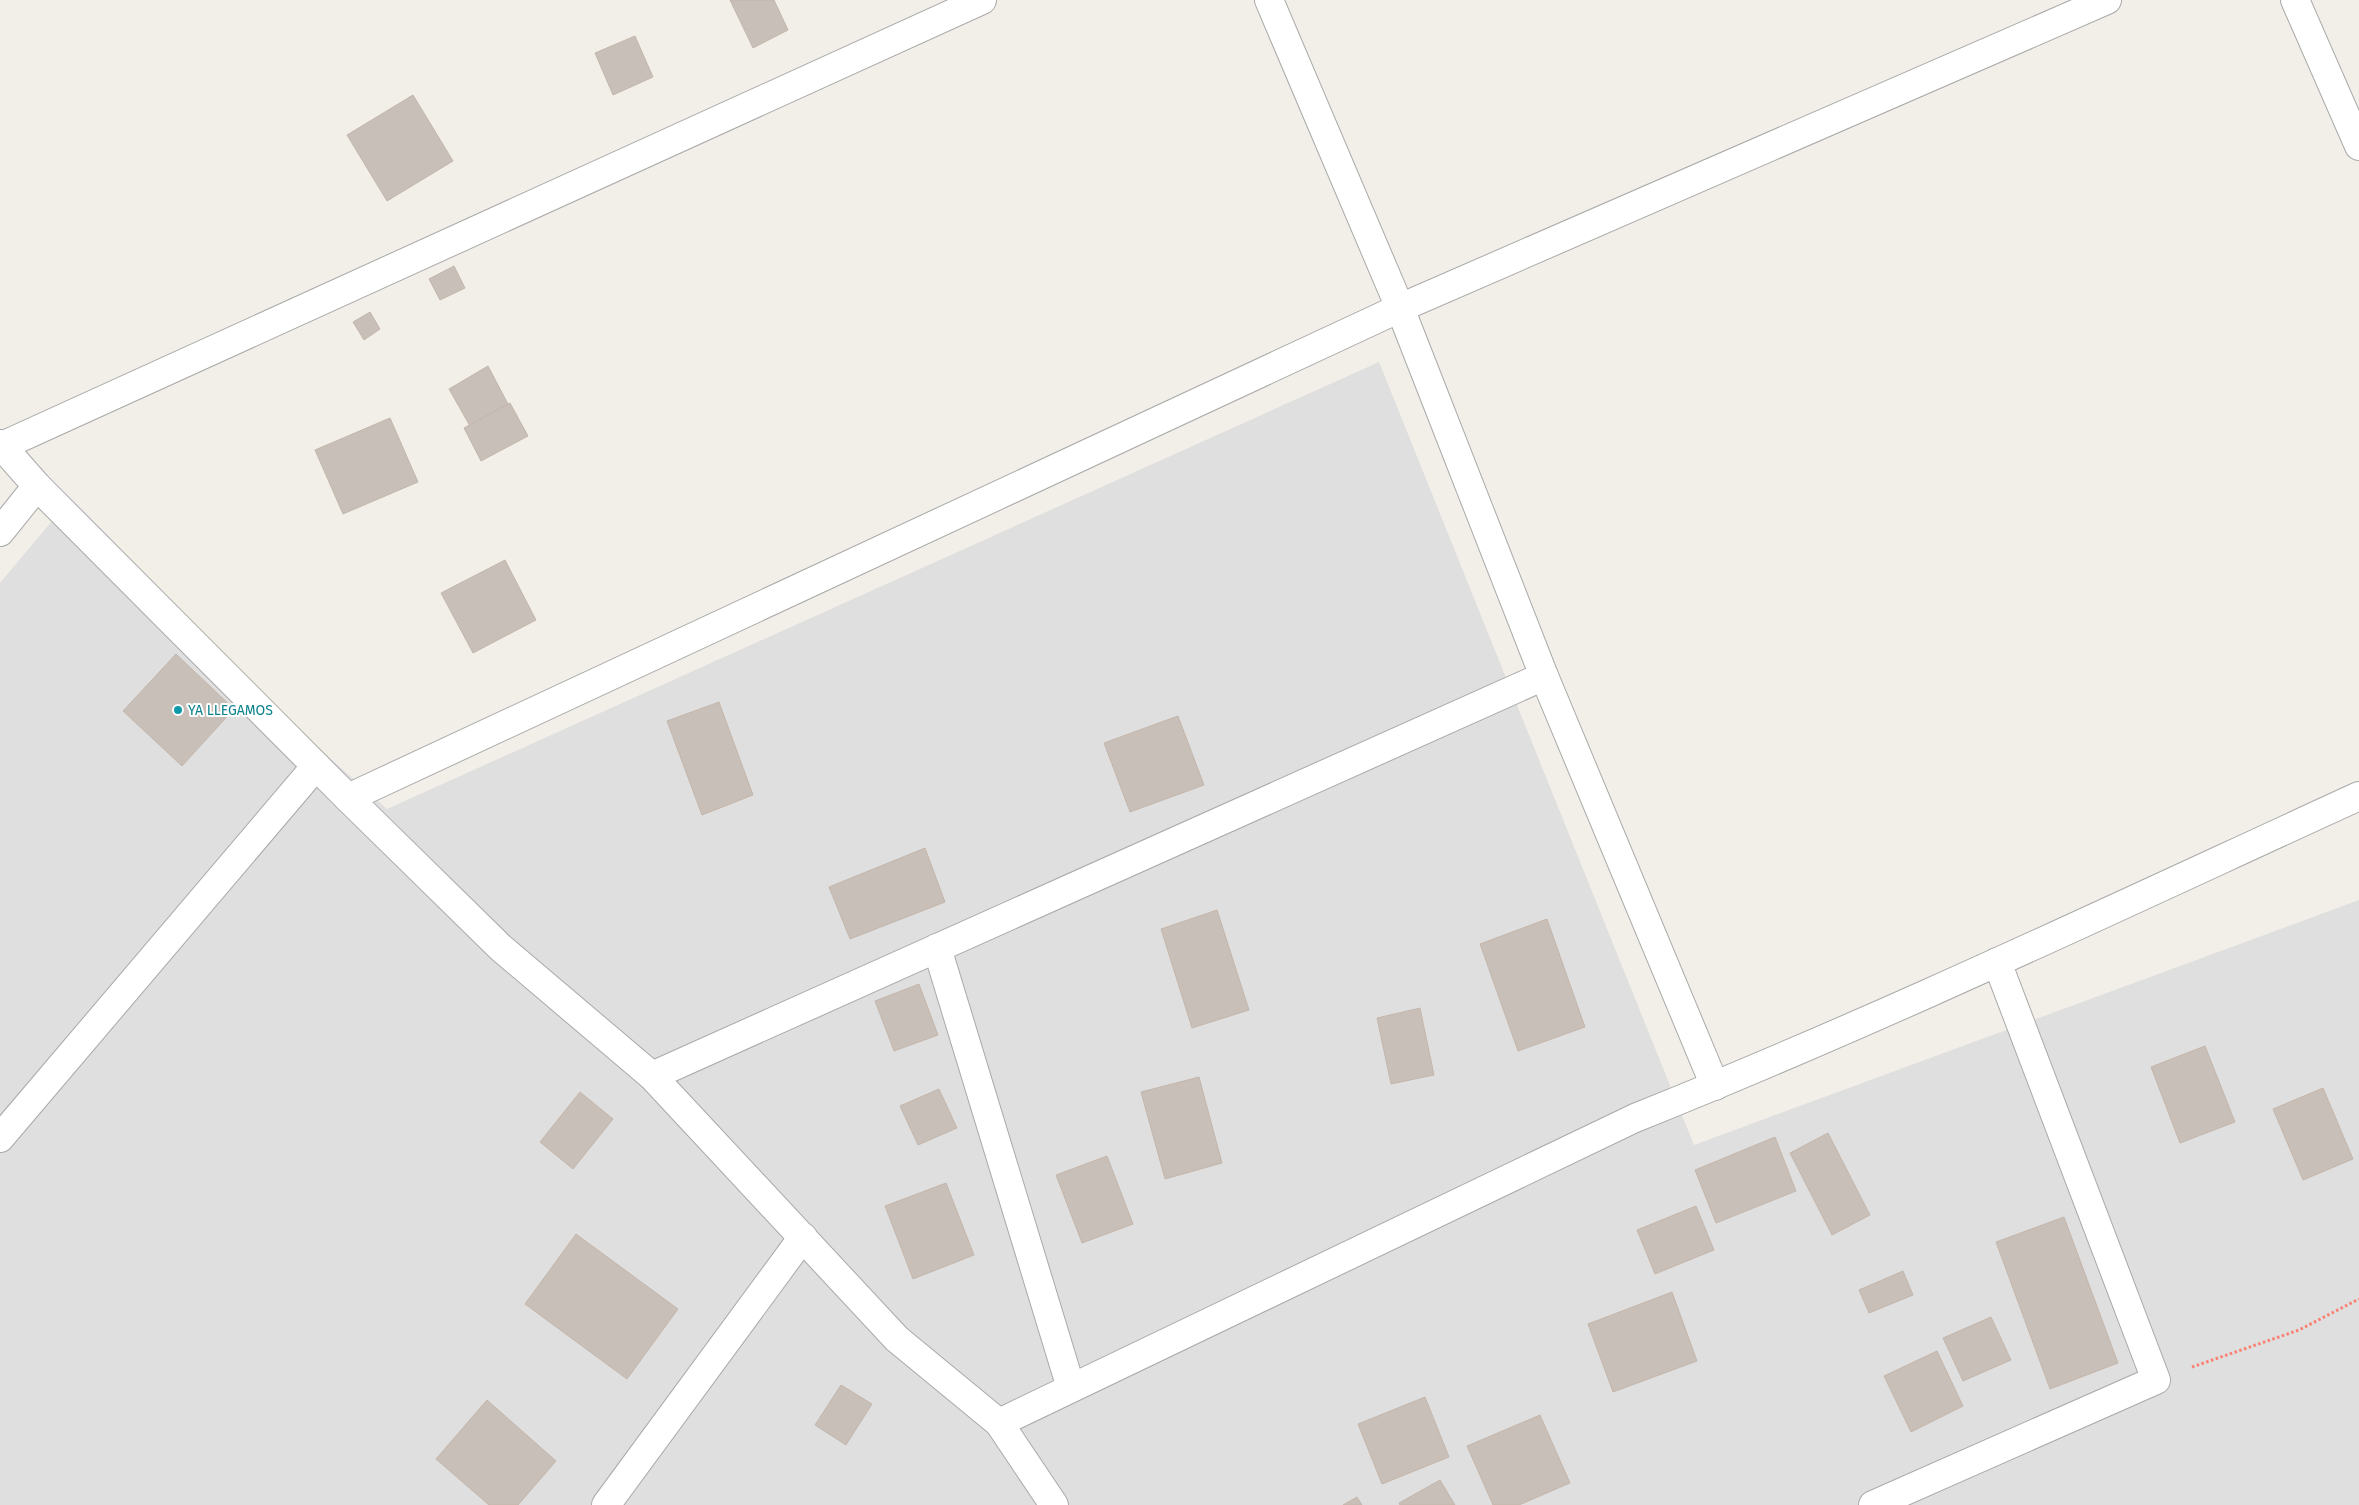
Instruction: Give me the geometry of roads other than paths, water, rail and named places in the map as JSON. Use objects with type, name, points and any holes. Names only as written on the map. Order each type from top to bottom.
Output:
[{"type":"street","points":[[982,0],[1,445],[37,486],[348,798],[501,948],[652,1076],[897,1338],[999,1423],[1054,1505]]},
{"type":"street","points":[[1269,0],[1400,308],[1544,676],[1715,1086]]},
{"type":"street","points":[[348,798],[1400,308],[2106,0]]},
{"type":"street","points":[[2295,0],[2359,146]]},
{"type":"street","points":[[0,532],[37,486]]},
{"type":"street","points":[[652,1076],[1544,676]]},
{"type":"street","points":[[0,1138],[316,766]]},
{"type":"street","points":[[999,1423],[1635,1118],[1715,1086],[1997,962],[2359,796]]},
{"type":"street","points":[[937,948],[1071,1388]]},
{"type":"street","points":[[1873,1505],[2156,1380],[1997,962]]},
{"type":"street","points":[[606,1505],[803,1237]]},
{"type":"place","name":"YA LLEGAMOS","points":[[178,710]]}]
